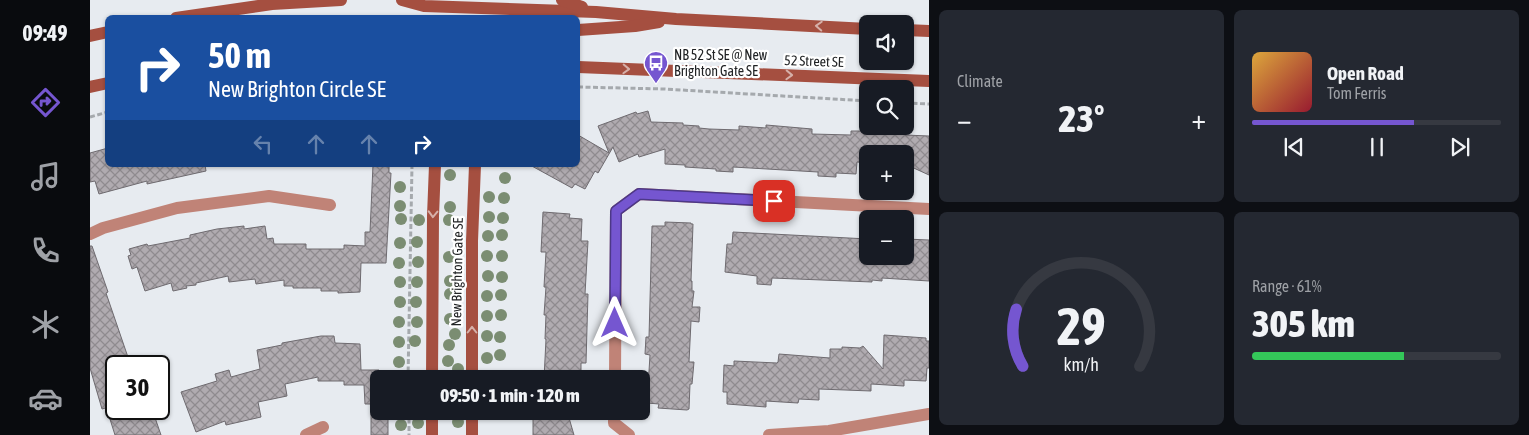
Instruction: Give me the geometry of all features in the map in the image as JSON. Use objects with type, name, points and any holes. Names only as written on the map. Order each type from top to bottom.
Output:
[{"type":"main road","points":[[197,15],[272,4],[341,0]]},
{"type":"main road","points":[[402,0],[424,6],[446,8],[596,12],[676,19],[859,29]]},
{"type":"main road","points":[[562,0],[596,12]]},
{"type":"main road","points":[[468,15],[481,8]]},
{"type":"main road","points":[[580,30],[635,26],[676,19]]},
{"type":"main road","points":[[914,31],[929,32]]},
{"type":"main road","points":[[90,36],[105,33]]},
{"type":"main road","name":"52 Street SE","points":[[580,67],[929,81]]},
{"type":"main road","points":[[90,87],[105,84]]},
{"type":"main road","name":"New Brighton Gate SE","points":[[432,370],[432,216],[435,167]]},
{"type":"main road","name":"New Brighton Gate SE","points":[[472,370],[472,240],[476,167]]},
{"type":"main road","points":[[432,420],[432,435]]},
{"type":"main road","points":[[472,420],[472,435]]},
{"type":"street","points":[[615,370],[616,211],[639,194],[929,209]]},
{"type":"street","points":[[90,234],[103,228],[177,208],[269,196],[330,205]]},
{"type":"street","points":[[769,435],[829,433],[929,414]]},
{"type":"street","points":[[614,420],[614,423],[629,435]]},
{"type":"street","points":[[306,435],[323,427]]},
{"type":"path","points":[[580,87],[664,89],[859,100]]},
{"type":"path","points":[[914,103],[929,104]]},
{"type":"path","points":[[90,117],[105,113]]},
{"type":"path","points":[[408,370],[412,167]]},
{"type":"path","points":[[409,420],[409,435]]},
{"type":"building","points":[[648,111],[651,122],[683,123],[683,125],[709,129],[739,130],[739,126],[766,128],[766,125],[812,129],[812,134],[851,135],[851,131],[859,131],[859,135],[929,136],[929,175],[914,168],[914,145],[859,145],[859,162],[857,162],[856,174],[836,173],[836,177],[818,176],[818,172],[733,167],[733,172],[665,164],[665,149],[639,157],[638,154],[619,162],[613,147],[598,173],[595,171],[585,189],[575,184],[572,188],[534,167],[580,167],[580,136],[609,153],[598,126],[636,112],[637,114]]},
{"type":"building","points":[[105,149],[105,167],[205,167],[206,171],[147,184],[147,181],[99,194],[95,181],[90,182],[90,153]]},
{"type":"building","points":[[373,167],[389,167],[389,173],[391,173],[386,263],[361,263],[360,292],[338,293],[338,291],[321,291],[321,288],[293,288],[293,286],[284,286],[284,280],[256,284],[255,279],[229,282],[228,276],[196,283],[196,285],[186,286],[187,288],[173,291],[171,283],[145,291],[137,267],[132,269],[128,256],[131,255],[129,249],[147,244],[148,246],[190,238],[190,235],[217,229],[244,226],[244,229],[265,226],[267,239],[273,238],[274,244],[306,244],[306,249],[344,249],[344,245],[365,246],[365,232],[370,232]]},
{"type":"building","points":[[543,212],[570,214],[569,218],[582,219],[581,241],[588,241],[585,294],[588,294],[586,363],[581,363],[581,370],[544,370],[546,287],[544,287],[546,252],[541,252]]},
{"type":"building","points":[[665,222],[693,224],[691,281],[692,291],[694,291],[692,307],[700,307],[699,322],[691,321],[689,362],[694,362],[692,384],[690,384],[689,409],[687,410],[658,408],[659,404],[650,403],[650,355],[645,354],[646,337],[649,337],[652,226],[665,226]]},
{"type":"building","points":[[733,232],[859,239],[859,265],[914,265],[914,239],[929,240],[929,281],[882,278],[882,281],[872,280],[872,282],[772,278],[771,285],[757,284],[757,276],[725,272],[727,244],[732,244]]},
{"type":"building","points":[[90,246],[92,246],[127,355],[105,355],[105,408],[102,409],[90,368]]},
{"type":"building","points":[[884,335],[926,338],[926,341],[929,341],[929,368],[927,368],[926,381],[904,380],[904,386],[871,384],[871,391],[819,389],[819,400],[799,399],[798,403],[766,401],[766,407],[727,404],[727,392],[723,392],[724,365],[734,366],[734,361],[777,363],[779,354],[830,358],[830,349],[842,349],[842,347],[860,348],[863,346],[883,369]]},
{"type":"building","points":[[321,336],[334,336],[335,343],[360,344],[361,370],[370,370],[370,404],[365,404],[364,385],[344,385],[344,381],[318,381],[318,377],[285,384],[287,396],[258,402],[261,417],[226,425],[225,421],[196,432],[181,392],[217,381],[215,374],[229,370],[231,377],[260,369],[257,350],[282,345],[282,343]]},
{"type":"building","points":[[110,420],[156,420],[161,435],[115,435]]},
{"type":"building","points":[[371,420],[388,420],[388,435],[371,435]]},
{"type":"building","points":[[533,420],[570,420],[574,435],[533,435]]},
{"type":"place","name":"NB 52 St SE @ New Brighton Gate SE","points":[[656,84]]},
{"type":"route","points":[[615,323],[616,211],[639,194],[774,201]]}]
